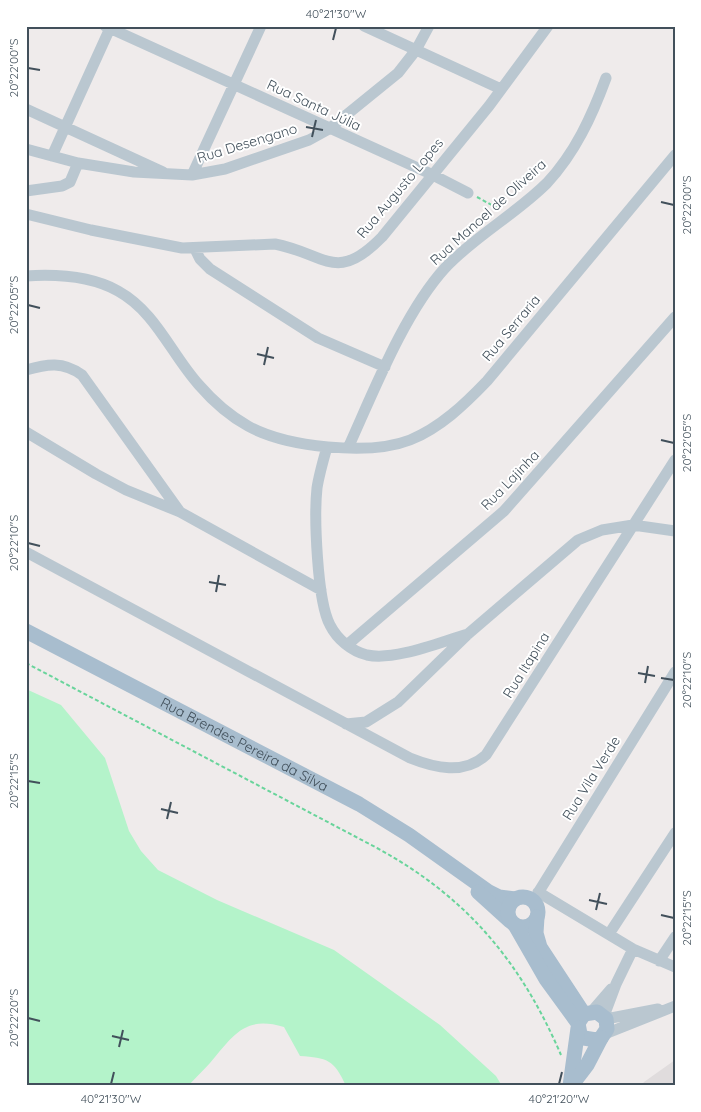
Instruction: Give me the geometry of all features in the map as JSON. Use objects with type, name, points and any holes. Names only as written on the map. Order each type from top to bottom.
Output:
[{"type":"main road","name":"Rua Brendes Pereira da Silva","points":[[26,630],[358,804],[408,834],[456,870],[494,895],[515,899]]},
{"type":"main road","name":"Rua Brendes Pereira da Silva","points":[[456,870],[512,923],[546,979],[596,1022]]},
{"type":"main road","points":[[537,917],[528,926],[512,923],[508,909],[515,899],[536,896],[537,905],[537,917],[536,933],[540,947],[596,1022],[587,1065],[570,1086]]},
{"type":"main road","points":[[570,1086],[596,1022]]},
{"type":"street","points":[[192,176],[261,26]]},
{"type":"street","points":[[364,26],[501,89]]},
{"type":"street","name":"Rua Desengano","points":[[26,148],[78,163],[172,175],[192,176],[250,161],[309,140],[330,129],[388,83],[416,50],[429,26]]},
{"type":"street","name":"Rua Augusto Lopes","points":[[26,214],[105,233],[196,249],[275,244],[290,247],[324,262],[337,264],[349,262],[362,256],[382,237],[501,89],[548,26]]},
{"type":"street","points":[[52,156],[109,27]]},
{"type":"street","name":"Rua Santa Júlia","points":[[109,27],[431,174],[468,193]]},
{"type":"street","name":"Rua Manoel de Oliveira","points":[[348,448],[385,367],[425,294],[446,268],[546,184],[570,155],[582,133],[606,78]]},
{"type":"street","points":[[26,109],[172,175]]},
{"type":"street","name":"Rua Serraria","points":[[26,276],[71,276],[99,283],[118,291],[147,315],[189,374],[213,400],[248,426],[264,433],[327,447],[387,446],[428,432],[470,399],[675,154]]},
{"type":"street","points":[[26,191],[62,186],[70,182],[78,163]]},
{"type":"street","points":[[196,249],[200,259],[210,269],[318,338],[385,367]]},
{"type":"street","name":"Rua Lajinha","points":[[347,645],[511,504],[675,317]]},
{"type":"street","points":[[26,370],[44,365],[58,364],[71,367],[82,375],[180,512]]},
{"type":"street","points":[[26,432],[126,490],[180,512],[320,590]]},
{"type":"street","points":[[327,447],[316,504],[320,590],[331,627],[347,645],[357,652],[383,656],[468,634]]},
{"type":"street","name":"Rua Itapina","points":[[26,552],[344,724],[425,764],[452,768],[479,762],[486,755],[632,524],[675,460]]},
{"type":"street","points":[[344,724],[366,722],[398,702],[468,634],[578,540],[602,530],[632,524],[675,531]]},
{"type":"street","name":"Rua Vila Verde","points":[[536,896],[675,672]]},
{"type":"street","points":[[609,934],[675,833]]},
{"type":"street","points":[[536,896],[633,948],[674,966]]},
{"type":"street","points":[[659,961],[675,937]]},
{"type":"street","points":[[596,1022],[633,948]]},
{"type":"street","points":[[596,1022],[675,1006]]},
{"type":"street","points":[[596,1022],[675,1006]]},
{"type":"path","points":[[468,193],[509,214]]},
{"type":"path","points":[[26,663],[377,848],[432,882],[478,922],[504,952],[536,1002],[563,1059]]},
{"type":"shaded area","points":[[675,1060],[675,1086],[641,1086],[644,1082]]},
{"type":"green space","points":[[26,689],[61,705],[105,758],[129,831],[141,851],[158,870],[217,900],[334,950],[440,1025],[496,1076],[502,1086],[346,1086],[338,1070],[329,1062],[323,1059],[300,1056],[284,1027],[259,1024],[241,1030],[188,1086],[26,1086]]}]
